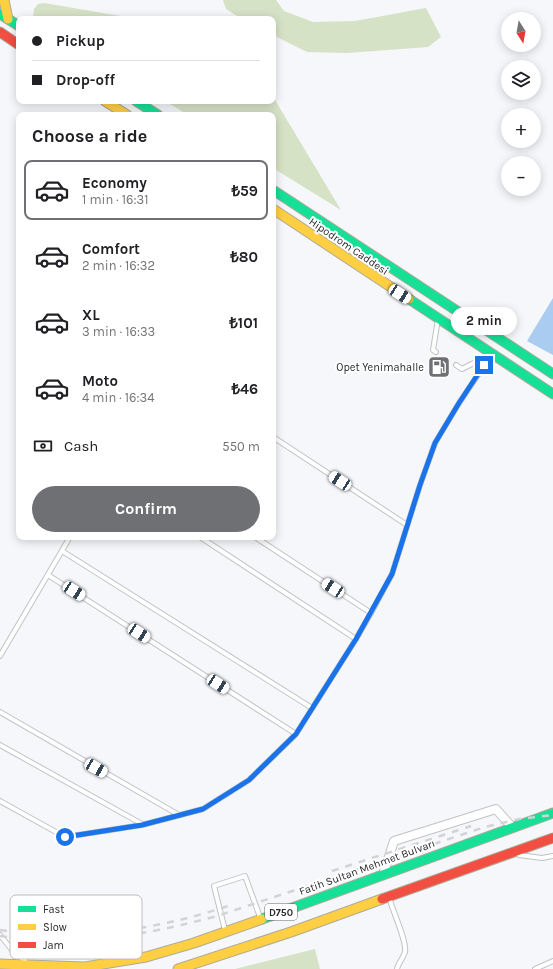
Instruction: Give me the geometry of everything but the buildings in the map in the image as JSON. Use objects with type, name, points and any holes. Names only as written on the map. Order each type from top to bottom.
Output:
[{"type":"main road","points":[[4,0],[8,19]]},
{"type":"main road","points":[[0,14],[16,24]]},
{"type":"main road","points":[[0,32],[16,43]]},
{"type":"main road","points":[[110,104],[122,112]]},
{"type":"main road","points":[[141,104],[153,112]]},
{"type":"main road","name":"Hipodrom Caddesi","points":[[276,192],[553,374]]},
{"type":"main road","name":"Hipodrom Caddesi","points":[[276,211],[553,394]]},
{"type":"main road","name":"Fatih Sultan Mehmet Bulvarı","points":[[142,958],[225,932],[553,813]]},
{"type":"main road","name":"D750","points":[[178,969],[291,932],[553,838]]},
{"type":"main road","name":"Fatih Sultan Mehmet Bulvarı","points":[[0,964],[85,967],[134,959]]},
{"type":"street","points":[[543,367],[553,369]]},
{"type":"street","points":[[383,875],[394,841],[496,809],[512,827]]},
{"type":"lane","points":[[436,352],[433,350],[438,319]]},
{"type":"lane","points":[[456,365],[462,369],[492,353]]},
{"type":"lane","points":[[0,800],[65,837],[142,825],[203,809],[249,780],[296,734],[371,613],[392,574],[435,443],[492,353]]},
{"type":"lane","points":[[276,440],[407,525]]},
{"type":"lane","points":[[0,656],[68,540]]},
{"type":"lane","points":[[205,540],[356,639]]},
{"type":"lane","points":[[260,540],[371,613]]},
{"type":"lane","points":[[62,551],[312,708]]},
{"type":"lane","points":[[48,575],[296,734]]},
{"type":"lane","points":[[0,712],[179,815]]},
{"type":"lane","points":[[0,745],[142,825]]},
{"type":"lane","points":[[511,853],[542,858],[553,856]]},
{"type":"lane","points":[[225,932],[214,886],[246,876],[261,919]]},
{"type":"lane","points":[[388,897],[405,945],[405,953],[399,962],[397,969]]},
{"type":"lane","points":[[0,935],[10,948]]},
{"type":"lane","points":[[23,959],[36,966]]},
{"type":"lane","points":[[535,969],[553,961]]},
{"type":"green space","points":[[223,0],[276,0],[284,11],[313,22],[355,21],[426,8],[441,37],[428,47],[347,53],[307,52],[276,36],[276,16],[237,16],[226,9]]},
{"type":"green space","points":[[44,3],[120,16],[33,16],[34,9],[38,4]]},
{"type":"green space","points":[[276,102],[341,210],[276,170],[276,112],[183,112],[170,104],[276,104]]},
{"type":"green space","points":[[315,949],[320,969],[235,969]]},
{"type":"water","points":[[553,298],[553,355],[527,341]]},
{"type":"railway","points":[[142,933],[217,916],[485,827],[519,819],[553,815]]},
{"type":"railway","points":[[332,871],[471,826]]},
{"type":"railway","points":[[142,927],[173,922],[228,906]]},
{"type":"railway","points":[[0,930],[10,931]]},
{"type":"railway","points":[[0,936],[10,937]]},
{"type":"traffic: fast","points":[[0,14],[16,24]]},
{"type":"traffic: fast","points":[[141,104],[153,112]]},
{"type":"traffic: fast","points":[[276,192],[553,374]]},
{"type":"traffic: fast","points":[[409,299],[553,394]]},
{"type":"traffic: fast","points":[[262,919],[553,813]]},
{"type":"traffic: slow","points":[[4,0],[8,19]]},
{"type":"traffic: slow","points":[[110,104],[122,112]]},
{"type":"traffic: slow","points":[[276,211],[409,299]]},
{"type":"traffic: slow","points":[[178,969],[291,932],[382,899]]},
{"type":"traffic: slow","points":[[142,958],[194,943],[262,919]]},
{"type":"traffic: slow","points":[[0,964],[85,967],[134,959]]},
{"type":"traffic: jam","points":[[0,32],[16,43]]},
{"type":"traffic: jam","points":[[382,899],[553,838]]},
{"type":"place","name":"Opet Yenimahalle","points":[[439,367]]},
{"type":"route","points":[[65,837],[142,825],[203,809],[249,780],[296,734],[356,639],[392,574],[435,443],[484,365]]}]
